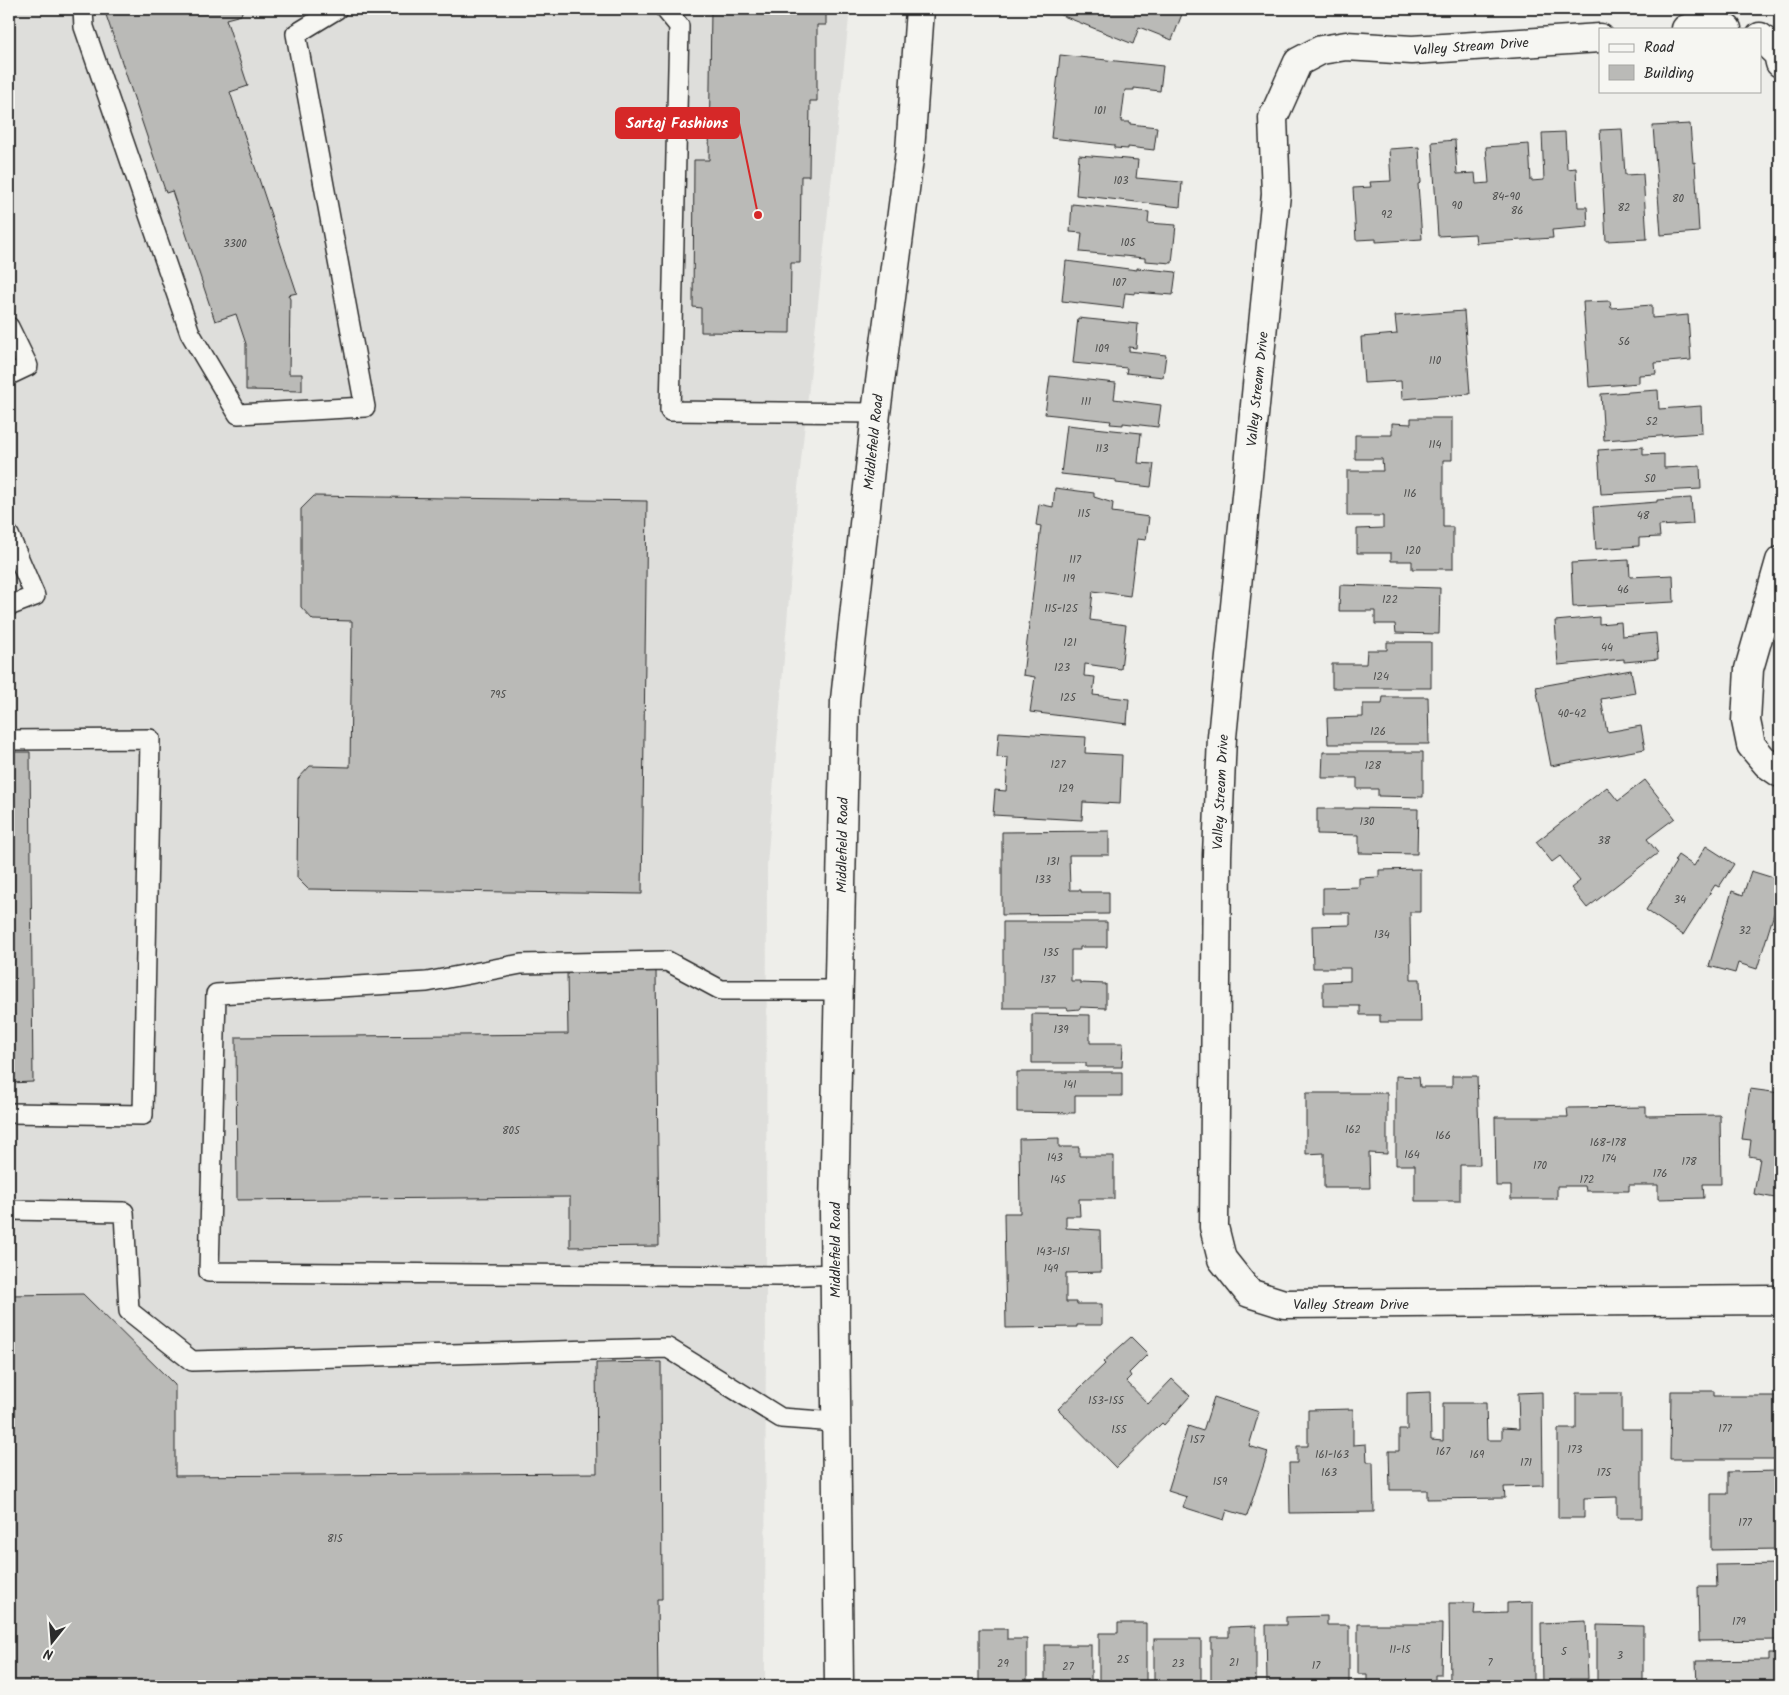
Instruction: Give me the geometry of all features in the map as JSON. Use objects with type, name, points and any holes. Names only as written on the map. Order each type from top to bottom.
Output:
[{"type":"street","name":"Middlefield Road","points":[[838,1686],[834,1209],[845,700],[876,413],[910,151],[920,9]]},
{"type":"street","points":[[1690,28],[1705,24],[1723,28]]},
{"type":"street","name":"Valley Stream Drive","points":[[1599,38],[1412,50],[1346,46],[1321,50],[1298,62],[1273,118],[1276,194],[1222,737],[1216,855],[1214,1227],[1222,1259],[1250,1293],[1284,1304],[1775,1300],[1780,1303]]},
{"type":"street","points":[[1762,40],[1778,54],[1780,63]]},
{"type":"street","points":[[1780,561],[1749,669],[1746,721],[1751,744],[1767,764],[1780,773]]},
{"type":"lane","points":[[82,9],[84,27],[190,333],[238,414],[366,407],[296,34],[337,9]]},
{"type":"lane","points":[[665,9],[679,26],[670,411],[876,413]]},
{"type":"lane","points":[[9,326],[28,366],[9,375]]},
{"type":"lane","points":[[9,535],[35,596],[9,606]]},
{"type":"lane","points":[[9,740],[150,739],[143,1115],[9,1113]]},
{"type":"lane","points":[[835,1274],[769,1276],[210,1272],[216,994],[427,982],[521,964],[667,961],[721,990],[839,990]]},
{"type":"lane","points":[[9,1210],[124,1212],[129,1311],[192,1361],[668,1348],[781,1418],[836,1422]]},
{"type":"shaded area","points":[[9,9],[850,9],[798,488],[767,865],[765,1686],[9,1686]]},
{"type":"building","points":[[104,9],[243,9],[241,15],[226,19],[248,86],[230,92],[297,293],[288,295],[290,299],[289,374],[302,374],[302,391],[246,390],[246,344],[236,314],[215,321],[172,191],[166,193]]},
{"type":"building","points":[[711,9],[826,9],[826,25],[817,25],[817,101],[810,101],[809,176],[801,176],[800,263],[791,263],[790,333],[701,332],[701,308],[693,307],[694,160],[709,160]]},
{"type":"building","points":[[1051,9],[1184,9],[1172,40],[1139,27],[1133,44],[1051,11]]},
{"type":"building","points":[[1060,55],[1163,66],[1160,91],[1134,88],[1134,90],[1125,90],[1121,122],[1157,127],[1154,150],[1128,147],[1128,149],[1114,148],[1114,145],[1051,138]]},
{"type":"building","points":[[1690,124],[1693,163],[1695,162],[1699,232],[1661,235],[1653,126]]},
{"type":"building","points":[[1622,129],[1625,175],[1643,174],[1647,239],[1606,241],[1600,130]]},
{"type":"building","points":[[1565,132],[1567,169],[1576,168],[1578,207],[1587,207],[1588,227],[1552,230],[1553,238],[1476,243],[1475,234],[1438,236],[1432,142],[1455,140],[1457,174],[1475,173],[1476,184],[1489,183],[1486,147],[1529,144],[1531,181],[1544,180],[1542,133]]},
{"type":"building","points":[[1419,147],[1421,183],[1418,184],[1422,239],[1376,242],[1376,239],[1356,240],[1353,188],[1371,187],[1370,182],[1391,181],[1389,149]]},
{"type":"building","points":[[1079,155],[1138,160],[1136,178],[1182,182],[1180,207],[1076,195]]},
{"type":"building","points":[[1072,204],[1149,212],[1148,223],[1176,225],[1172,263],[1145,261],[1145,258],[1080,252],[1082,233],[1070,232]]},
{"type":"building","points":[[1066,261],[1137,270],[1137,268],[1176,272],[1173,295],[1125,293],[1123,308],[1062,301]]},
{"type":"building","points":[[1610,301],[1611,308],[1652,305],[1652,318],[1688,315],[1691,360],[1655,363],[1656,374],[1639,375],[1639,383],[1589,387],[1583,302]]},
{"type":"building","points":[[1464,311],[1470,394],[1402,399],[1401,381],[1364,383],[1361,337],[1397,334],[1395,316]]},
{"type":"building","points":[[1078,318],[1138,324],[1136,348],[1129,347],[1129,351],[1166,355],[1163,377],[1126,373],[1127,368],[1073,363]]},
{"type":"building","points":[[1050,376],[1116,383],[1114,399],[1161,405],[1158,427],[1123,423],[1123,425],[1110,424],[1111,421],[1045,414]]},
{"type":"building","points":[[1658,390],[1659,409],[1701,406],[1702,433],[1604,440],[1601,394]]},
{"type":"building","points":[[1411,418],[1452,418],[1452,460],[1443,460],[1443,527],[1453,527],[1453,569],[1412,569],[1412,561],[1391,561],[1391,553],[1357,553],[1357,529],[1383,528],[1383,516],[1347,516],[1347,471],[1383,471],[1382,459],[1355,459],[1355,435],[1392,435],[1392,423],[1411,424]]},
{"type":"building","points":[[1067,425],[1141,433],[1138,463],[1154,464],[1151,487],[1116,483],[1116,480],[1061,474]]},
{"type":"building","points":[[1643,447],[1643,455],[1664,454],[1664,468],[1700,466],[1701,489],[1601,494],[1598,450]]},
{"type":"building","points":[[1055,488],[1094,493],[1094,497],[1113,503],[1112,512],[1149,517],[1146,540],[1137,539],[1130,596],[1093,591],[1090,620],[1126,625],[1121,669],[1085,664],[1084,676],[1095,677],[1093,695],[1129,699],[1127,724],[1030,712],[1035,677],[1023,675],[1041,526],[1036,525],[1039,504],[1053,507]]},
{"type":"building","points":[[314,496],[647,501],[642,894],[308,889],[297,878],[298,779],[310,766],[350,767],[352,621],[313,620],[301,607],[301,509]]},
{"type":"building","points":[[1691,498],[1693,524],[1659,526],[1660,537],[1639,538],[1639,546],[1596,549],[1593,507]]},
{"type":"building","points":[[1629,560],[1630,577],[1673,575],[1674,602],[1573,607],[1571,563]]},
{"type":"building","points":[[1340,585],[1440,588],[1439,634],[1396,633],[1395,624],[1375,624],[1375,611],[1339,611]]},
{"type":"building","points":[[1599,617],[1599,624],[1621,622],[1622,636],[1656,633],[1658,659],[1624,662],[1624,659],[1558,665],[1555,621]]},
{"type":"building","points":[[1387,642],[1431,642],[1431,688],[1332,688],[1332,664],[1366,664],[1367,650],[1387,650]]},
{"type":"building","points":[[1631,670],[1635,693],[1601,699],[1607,732],[1641,726],[1645,749],[1551,766],[1536,687]]},
{"type":"building","points":[[1383,697],[1428,697],[1429,744],[1328,744],[1327,718],[1363,717],[1363,704],[1382,704]]},
{"type":"building","points":[[999,732],[1086,737],[1085,753],[1122,755],[1120,804],[1083,802],[1082,820],[993,815],[995,790],[1006,791],[1008,758],[997,757]]},
{"type":"building","points":[[9,752],[30,752],[33,1082],[9,1083]]},
{"type":"building","points":[[1323,752],[1423,752],[1423,797],[1378,796],[1378,789],[1357,789],[1357,778],[1322,778]]},
{"type":"building","points":[[1645,780],[1675,818],[1647,839],[1658,853],[1587,908],[1571,888],[1580,881],[1560,856],[1552,862],[1536,842],[1607,787],[1618,801]]},
{"type":"building","points":[[1317,809],[1418,809],[1417,854],[1359,853],[1359,835],[1317,834]]},
{"type":"building","points":[[1109,831],[1109,855],[1069,855],[1070,890],[1109,892],[1109,914],[1002,915],[1002,832]]},
{"type":"building","points":[[1706,846],[1734,864],[1719,887],[1715,885],[1683,935],[1646,910],[1676,862],[1674,861],[1678,855],[1694,866]]},
{"type":"building","points":[[1420,869],[1420,912],[1410,912],[1411,979],[1420,979],[1421,1022],[1380,1022],[1380,1015],[1360,1015],[1360,1006],[1323,1006],[1323,982],[1350,981],[1350,968],[1313,968],[1312,926],[1350,925],[1350,913],[1323,913],[1323,888],[1359,887],[1359,878],[1379,877],[1379,870]]},
{"type":"building","points":[[1751,871],[1780,880],[1780,894],[1757,969],[1738,963],[1735,973],[1709,966],[1732,891],[1743,895]]},
{"type":"building","points":[[1003,922],[1107,922],[1107,947],[1080,947],[1080,950],[1071,950],[1071,981],[1106,984],[1106,1008],[1080,1007],[1080,1009],[1068,1010],[1067,1008],[1003,1008]]},
{"type":"building","points":[[656,970],[659,1246],[570,1247],[570,1197],[237,1200],[236,1037],[568,1034],[567,971]]},
{"type":"building","points":[[1032,1014],[1090,1015],[1090,1043],[1123,1043],[1122,1067],[1086,1067],[1086,1063],[1032,1063]]},
{"type":"building","points":[[1017,1072],[1122,1072],[1122,1096],[1075,1096],[1075,1113],[1017,1112]]},
{"type":"building","points":[[1396,1076],[1419,1077],[1420,1087],[1452,1087],[1452,1076],[1477,1076],[1480,1165],[1460,1165],[1460,1201],[1415,1201],[1415,1165],[1396,1165]]},
{"type":"building","points":[[1750,1089],[1780,1093],[1780,1199],[1754,1194],[1760,1158],[1749,1156],[1751,1140],[1742,1139]]},
{"type":"building","points":[[1306,1093],[1387,1093],[1387,1154],[1369,1153],[1370,1188],[1324,1188],[1324,1153],[1306,1154]]},
{"type":"building","points":[[1646,1107],[1646,1116],[1720,1115],[1721,1184],[1703,1184],[1704,1198],[1658,1199],[1658,1185],[1629,1185],[1629,1191],[1586,1191],[1585,1186],[1557,1186],[1557,1199],[1511,1199],[1511,1186],[1496,1186],[1495,1117],[1568,1117],[1567,1108]]},
{"type":"building","points":[[1059,1138],[1059,1147],[1079,1147],[1079,1156],[1114,1156],[1114,1199],[1079,1199],[1080,1216],[1066,1216],[1066,1228],[1100,1230],[1101,1272],[1066,1273],[1066,1302],[1102,1304],[1102,1325],[1006,1328],[1004,1213],[1020,1213],[1019,1139]]},
{"type":"building","points":[[83,1294],[175,1385],[175,1476],[597,1473],[596,1363],[661,1362],[662,1599],[657,1599],[658,1686],[9,1686],[9,1295]]},
{"type":"building","points":[[1131,1337],[1148,1354],[1129,1373],[1131,1376],[1126,1381],[1148,1404],[1172,1379],[1190,1396],[1164,1425],[1162,1423],[1116,1468],[1058,1409],[1105,1364],[1103,1362]]},
{"type":"building","points":[[1671,1391],[1714,1391],[1714,1396],[1780,1396],[1780,1459],[1670,1459]]},
{"type":"building","points":[[1430,1392],[1431,1440],[1443,1441],[1443,1403],[1486,1403],[1487,1440],[1502,1440],[1502,1428],[1519,1429],[1518,1393],[1542,1392],[1543,1486],[1504,1487],[1505,1498],[1427,1499],[1427,1490],[1390,1490],[1389,1451],[1399,1451],[1399,1430],[1407,1430],[1407,1393]]},
{"type":"building","points":[[1576,1393],[1622,1393],[1622,1429],[1642,1429],[1642,1518],[1617,1518],[1617,1497],[1584,1498],[1584,1518],[1558,1518],[1558,1429],[1576,1429]]},
{"type":"building","points":[[1214,1397],[1259,1412],[1249,1446],[1268,1452],[1247,1516],[1227,1510],[1224,1520],[1183,1507],[1187,1497],[1168,1491],[1188,1426],[1203,1431]]},
{"type":"building","points":[[1353,1409],[1353,1445],[1366,1444],[1367,1462],[1373,1462],[1374,1512],[1290,1513],[1289,1463],[1297,1463],[1297,1446],[1308,1446],[1308,1410]]},
{"type":"building","points":[[1780,1471],[1780,1549],[1711,1550],[1711,1494],[1728,1494],[1728,1472]]},
{"type":"building","points":[[1780,1564],[1780,1595],[1777,1595],[1778,1601],[1780,1601],[1780,1646],[1778,1646],[1778,1640],[1699,1641],[1698,1587],[1717,1587],[1716,1565]]},
{"type":"building","points":[[1533,1602],[1533,1686],[1450,1686],[1449,1603],[1475,1603],[1474,1614],[1507,1613],[1507,1603]]},
{"type":"building","points":[[1327,1616],[1327,1625],[1349,1625],[1349,1686],[1267,1686],[1266,1625],[1286,1625],[1286,1617]]},
{"type":"building","points":[[1586,1621],[1588,1679],[1569,1679],[1569,1686],[1542,1686],[1541,1623]]},
{"type":"building","points":[[1118,1623],[1146,1623],[1146,1686],[1099,1686],[1099,1633],[1118,1633]]},
{"type":"building","points":[[1358,1624],[1442,1624],[1441,1675],[1435,1675],[1435,1686],[1367,1686],[1367,1674],[1358,1674]]},
{"type":"building","points":[[1597,1625],[1643,1626],[1643,1684],[1597,1686]]},
{"type":"building","points":[[1256,1626],[1256,1686],[1211,1686],[1211,1637],[1229,1637],[1229,1627]]},
{"type":"building","points":[[979,1629],[1007,1629],[1007,1639],[1027,1639],[1027,1686],[979,1686]]},
{"type":"building","points":[[1154,1639],[1201,1639],[1201,1686],[1154,1686]]},
{"type":"building","points":[[1045,1645],[1091,1645],[1091,1686],[1045,1686]]},
{"type":"building","points":[[1769,1653],[1780,1653],[1780,1686],[1697,1686],[1696,1661],[1769,1660]]},
{"type":"place","name":"Sartaj Fashions","points":[[758,215]]}]
